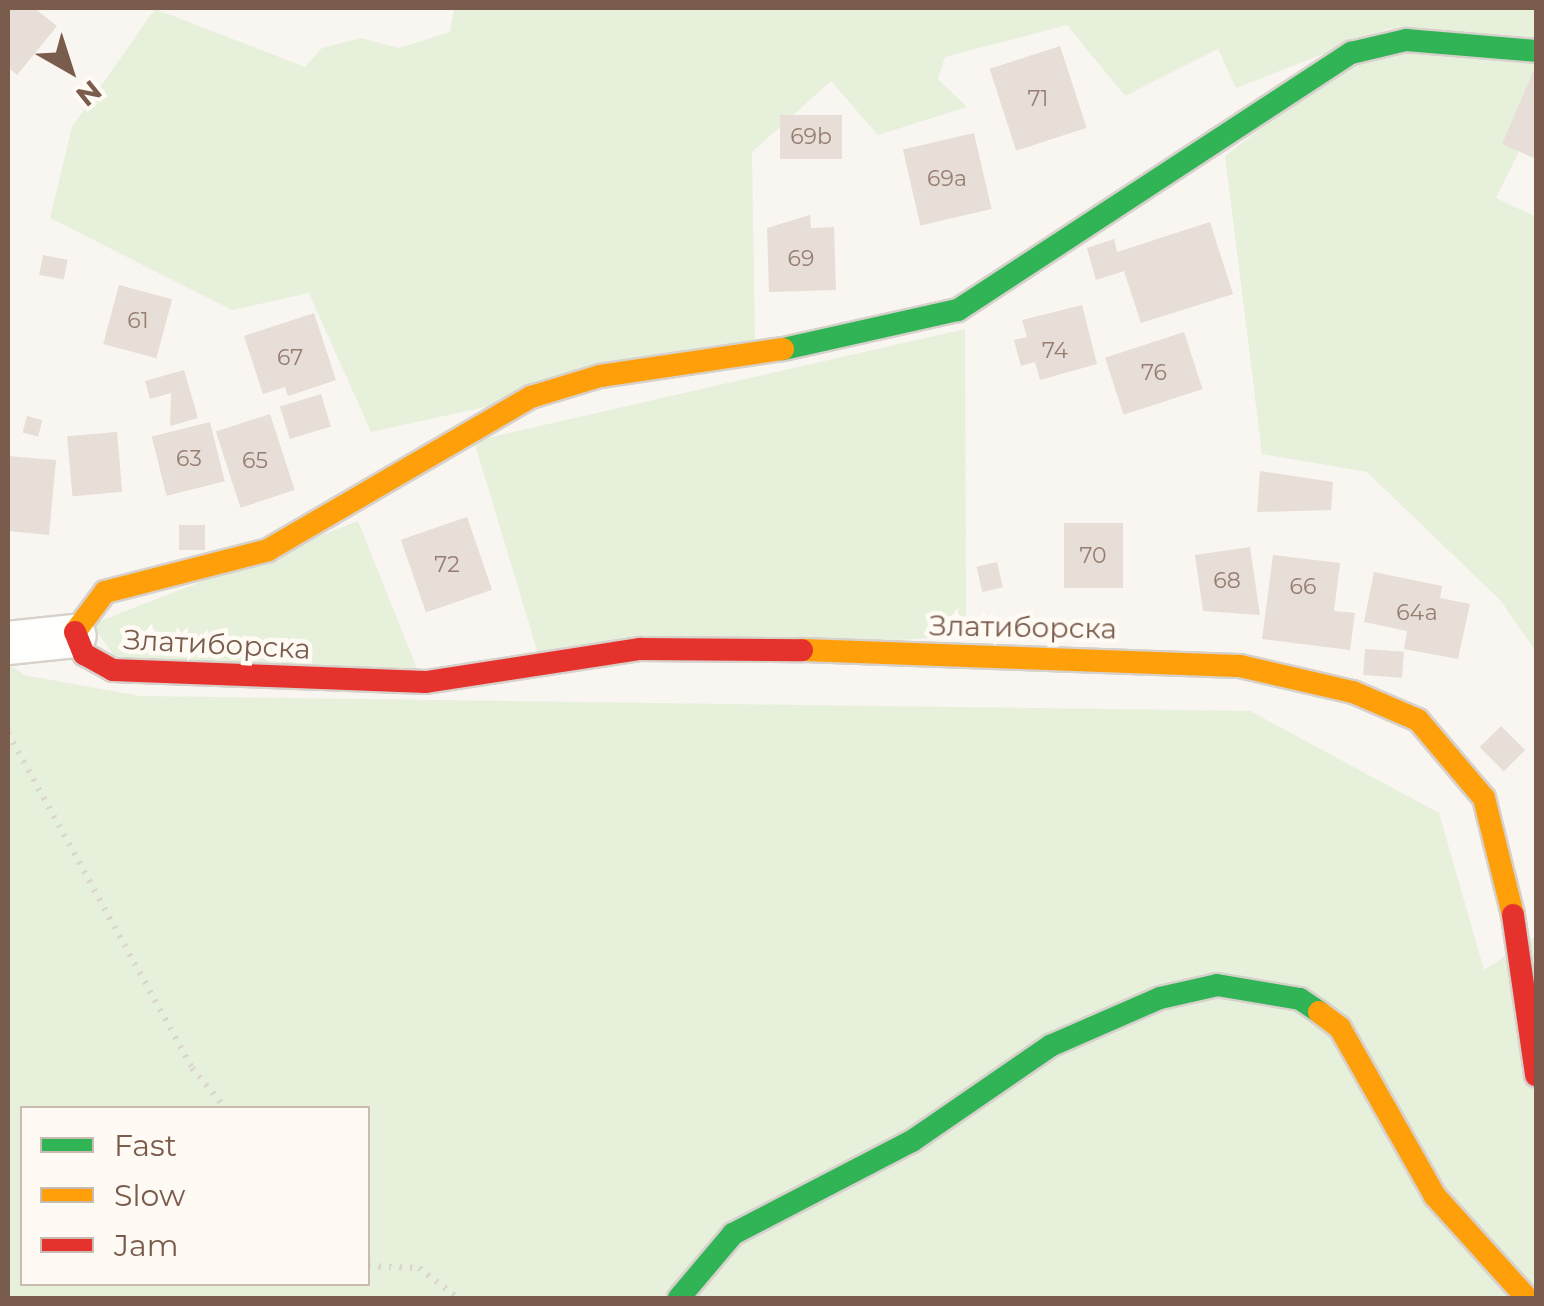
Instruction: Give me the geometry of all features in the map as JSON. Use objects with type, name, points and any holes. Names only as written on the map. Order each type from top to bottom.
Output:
[{"type":"street","name":"Златиборска","points":[[1536,50],[1406,40],[1351,53],[958,310],[868,337],[600,376],[531,397],[268,550],[104,592],[81,612],[74,636],[92,662],[113,670],[348,680],[484,678],[640,649],[993,651],[1240,666],[1353,692],[1418,720],[1484,798],[1504,854],[1536,1076]]},
{"type":"street","points":[[8,643],[25,648],[74,636]]},
{"type":"street","points":[[680,1298],[733,1234],[912,1140],[1050,1046],[1160,998],[1230,985],[1300,999],[1340,1028],[1435,1196],[1527,1298]]},
{"type":"path","points":[[8,733],[192,1068],[222,1106]]},
{"type":"path","points":[[370,1266],[419,1268],[458,1298]]},
{"type":"green space","points":[[454,8],[1536,8],[1536,117],[1496,198],[1536,217],[1536,652],[1501,601],[1367,472],[1262,454],[1225,156],[1393,27],[1236,88],[1218,49],[1125,96],[1067,25],[945,57],[938,79],[967,107],[878,135],[831,81],[752,152],[755,348],[371,432],[309,293],[232,310],[50,218],[72,127],[155,9],[305,67],[322,48],[361,38],[399,48],[450,32]]},
{"type":"green space","points":[[965,329],[966,636],[540,660],[474,441]]},
{"type":"green space","points":[[358,521],[418,671],[121,666],[92,624]]},
{"type":"green space","points":[[8,663],[24,675],[140,696],[1250,711],[1439,813],[1484,970],[1536,936],[1536,1298],[8,1298]]},
{"type":"building","points":[[8,8],[34,8],[57,26],[17,75],[8,67]]},
{"type":"building","points":[[1060,46],[1087,128],[1016,151],[990,69]]},
{"type":"building","points":[[1536,65],[1536,159],[1502,144]]},
{"type":"building","points":[[780,115],[842,115],[842,159],[780,159]]},
{"type":"building","points":[[974,133],[992,209],[920,225],[903,149]]},
{"type":"building","points":[[810,215],[811,228],[834,227],[836,290],[769,292],[767,228]]},
{"type":"building","points":[[1210,222],[1233,294],[1141,323],[1124,271],[1096,280],[1087,248],[1114,239],[1117,252]]},
{"type":"building","points":[[43,255],[68,260],[64,279],[39,275]]},
{"type":"building","points":[[119,285],[172,299],[156,358],[103,344]]},
{"type":"building","points":[[1082,305],[1097,364],[1040,380],[1035,362],[1021,366],[1014,340],[1027,337],[1022,320]]},
{"type":"building","points":[[314,313],[336,380],[288,396],[285,387],[263,394],[244,336]]},
{"type":"building","points":[[1184,332],[1203,389],[1124,415],[1105,358]]},
{"type":"building","points":[[184,370],[198,418],[170,426],[171,393],[150,399],[145,381]]},
{"type":"building","points":[[321,394],[331,427],[290,439],[280,407]]},
{"type":"building","points":[[270,414],[295,490],[241,508],[216,432]]},
{"type":"building","points":[[27,416],[42,420],[38,437],[23,432]]},
{"type":"building","points":[[210,422],[225,481],[167,496],[152,437]]},
{"type":"building","points":[[117,432],[122,492],[72,496],[67,436]]},
{"type":"building","points":[[8,456],[56,460],[49,535],[8,531]]},
{"type":"building","points":[[1260,471],[1333,482],[1331,510],[1257,512]]},
{"type":"building","points":[[467,517],[492,590],[426,613],[401,540]]},
{"type":"building","points":[[1064,523],[1123,523],[1123,588],[1064,588]]},
{"type":"building","points":[[179,525],[205,525],[205,550],[179,550]]},
{"type":"building","points":[[1250,547],[1260,615],[1203,611],[1195,555]]},
{"type":"building","points":[[1273,555],[1340,563],[1334,611],[1355,613],[1350,650],[1262,639]]},
{"type":"building","points":[[997,562],[1003,587],[982,592],[977,567]]},
{"type":"building","points":[[1374,572],[1442,586],[1440,598],[1470,604],[1458,659],[1404,649],[1407,631],[1364,622]]},
{"type":"building","points":[[1365,649],[1404,652],[1402,678],[1363,675]]},
{"type":"building","points":[[1501,726],[1525,750],[1504,771],[1480,747]]},
{"type":"traffic: fast","points":[[783,349],[958,310],[1351,53],[1406,40],[1536,51]]},
{"type":"traffic: fast","points":[[679,1298],[733,1234],[912,1141],[1050,1046],[1160,998],[1217,985],[1300,999],[1319,1012]]},
{"type":"traffic: slow","points":[[75,632],[105,592],[268,550],[531,397],[600,376],[783,349]]},
{"type":"traffic: slow","points":[[802,650],[1240,666],[1353,692],[1418,720],[1484,798],[1513,915]]},
{"type":"traffic: slow","points":[[1319,1012],[1340,1028],[1435,1196],[1527,1298]]},
{"type":"traffic: jam","points":[[75,632],[84,654],[113,670],[426,682],[640,649],[802,650]]},
{"type":"traffic: jam","points":[[1513,915],[1536,1075]]}]
